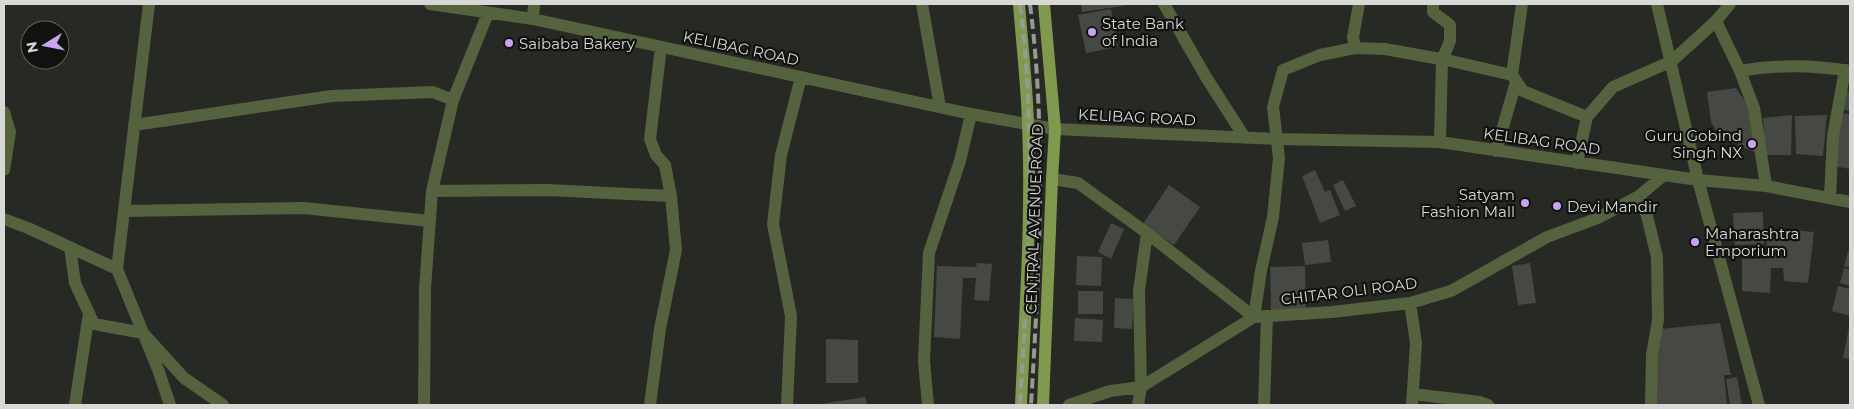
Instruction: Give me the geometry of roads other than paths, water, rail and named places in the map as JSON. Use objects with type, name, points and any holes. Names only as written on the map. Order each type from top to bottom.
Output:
[{"type":"main road","points":[[1019,4],[1028,124],[1027,266],[1021,405]]},
{"type":"main road","name":"CENTRAL AVENUE ROAD","points":[[1043,405],[1055,129],[1044,4]]},
{"type":"street","points":[[149,4],[117,269],[159,372],[170,405]]},
{"type":"street","name":"KELIBAG ROAD","points":[[430,4],[533,19],[971,114],[1055,129],[1245,138],[1440,142],[1698,180],[1766,186],[1850,202]]},
{"type":"street","points":[[533,19],[534,4]]},
{"type":"street","points":[[922,4],[940,107]]},
{"type":"street","points":[[1164,4],[1206,78],[1245,138]]},
{"type":"street","points":[[1355,4],[1353,37],[1355,48]]},
{"type":"street","points":[[1496,151],[1514,79],[1522,4]]},
{"type":"street","points":[[1658,4],[1698,180],[1759,405]]},
{"type":"street","points":[[1577,163],[1587,117],[1613,86],[1672,61],[1716,21],[1730,4]]},
{"type":"street","points":[[1431,6],[1450,24],[1450,40],[1442,60],[1440,142]]},
{"type":"street","points":[[424,405],[425,289],[432,191],[453,100],[488,13]]},
{"type":"street","points":[[1716,21],[1740,71],[1754,108],[1766,186]]},
{"type":"street","points":[[650,405],[660,329],[676,250],[671,196],[665,165],[656,155],[650,139],[661,47]]},
{"type":"street","points":[[1264,405],[1260,316],[1261,271],[1273,217],[1279,158],[1274,107],[1284,70],[1320,55],[1355,48],[1385,49],[1442,60],[1514,79],[1523,91],[1587,117]]},
{"type":"street","points":[[1740,71],[1761,67],[1804,65],[1847,70],[1833,136],[1830,197]]},
{"type":"street","points":[[787,405],[791,316],[773,224],[781,155],[801,77]]},
{"type":"street","points":[[134,125],[332,96],[433,92],[453,100]]},
{"type":"street","points":[[4,112],[10,132],[4,170]]},
{"type":"street","points":[[928,405],[924,361],[929,253],[960,161],[971,114]]},
{"type":"street","name":"CHITAR OLI ROAD","points":[[1260,316],[1332,312],[1410,303],[1451,291],[1547,237],[1598,218],[1639,196],[1664,175]]},
{"type":"street","points":[[1052,179],[1078,183],[1260,316]]},
{"type":"street","points":[[432,191],[547,190],[671,196]]},
{"type":"street","points":[[1639,196],[1647,216],[1658,257],[1658,320],[1652,355],[1651,405]]},
{"type":"street","points":[[124,211],[303,208],[430,222]]},
{"type":"street","points":[[4,219],[117,269]]},
{"type":"street","points":[[1138,405],[1141,387],[1139,291],[1147,233]]},
{"type":"street","points":[[70,247],[75,283],[94,324],[144,334],[184,378],[223,405]]},
{"type":"street","points":[[1410,303],[1416,342],[1412,400],[1480,402],[1488,405]]},
{"type":"street","points":[[75,405],[89,313]]},
{"type":"street","points":[[1069,405],[1110,392],[1141,387],[1260,316]]},
{"type":"railway","points":[[1020,4],[1025,54],[1030,154],[1026,305],[1020,405]]},
{"type":"railway","points":[[1030,4],[1035,54],[1040,154],[1039,254],[1031,405]]},
{"type":"place","name":"State Bank of India","points":[[1092,32]]},
{"type":"place","name":"Saibaba Bakery","points":[[509,43]]},
{"type":"place","name":"Guru Gobind Singh NX","points":[[1752,144]]},
{"type":"place","name":"Satyam Fashion Mall","points":[[1525,203]]},
{"type":"place","name":"Devi Mandir","points":[[1557,206]]},
{"type":"place","name":"Maharashtra Emporium","points":[[1695,242]]}]
